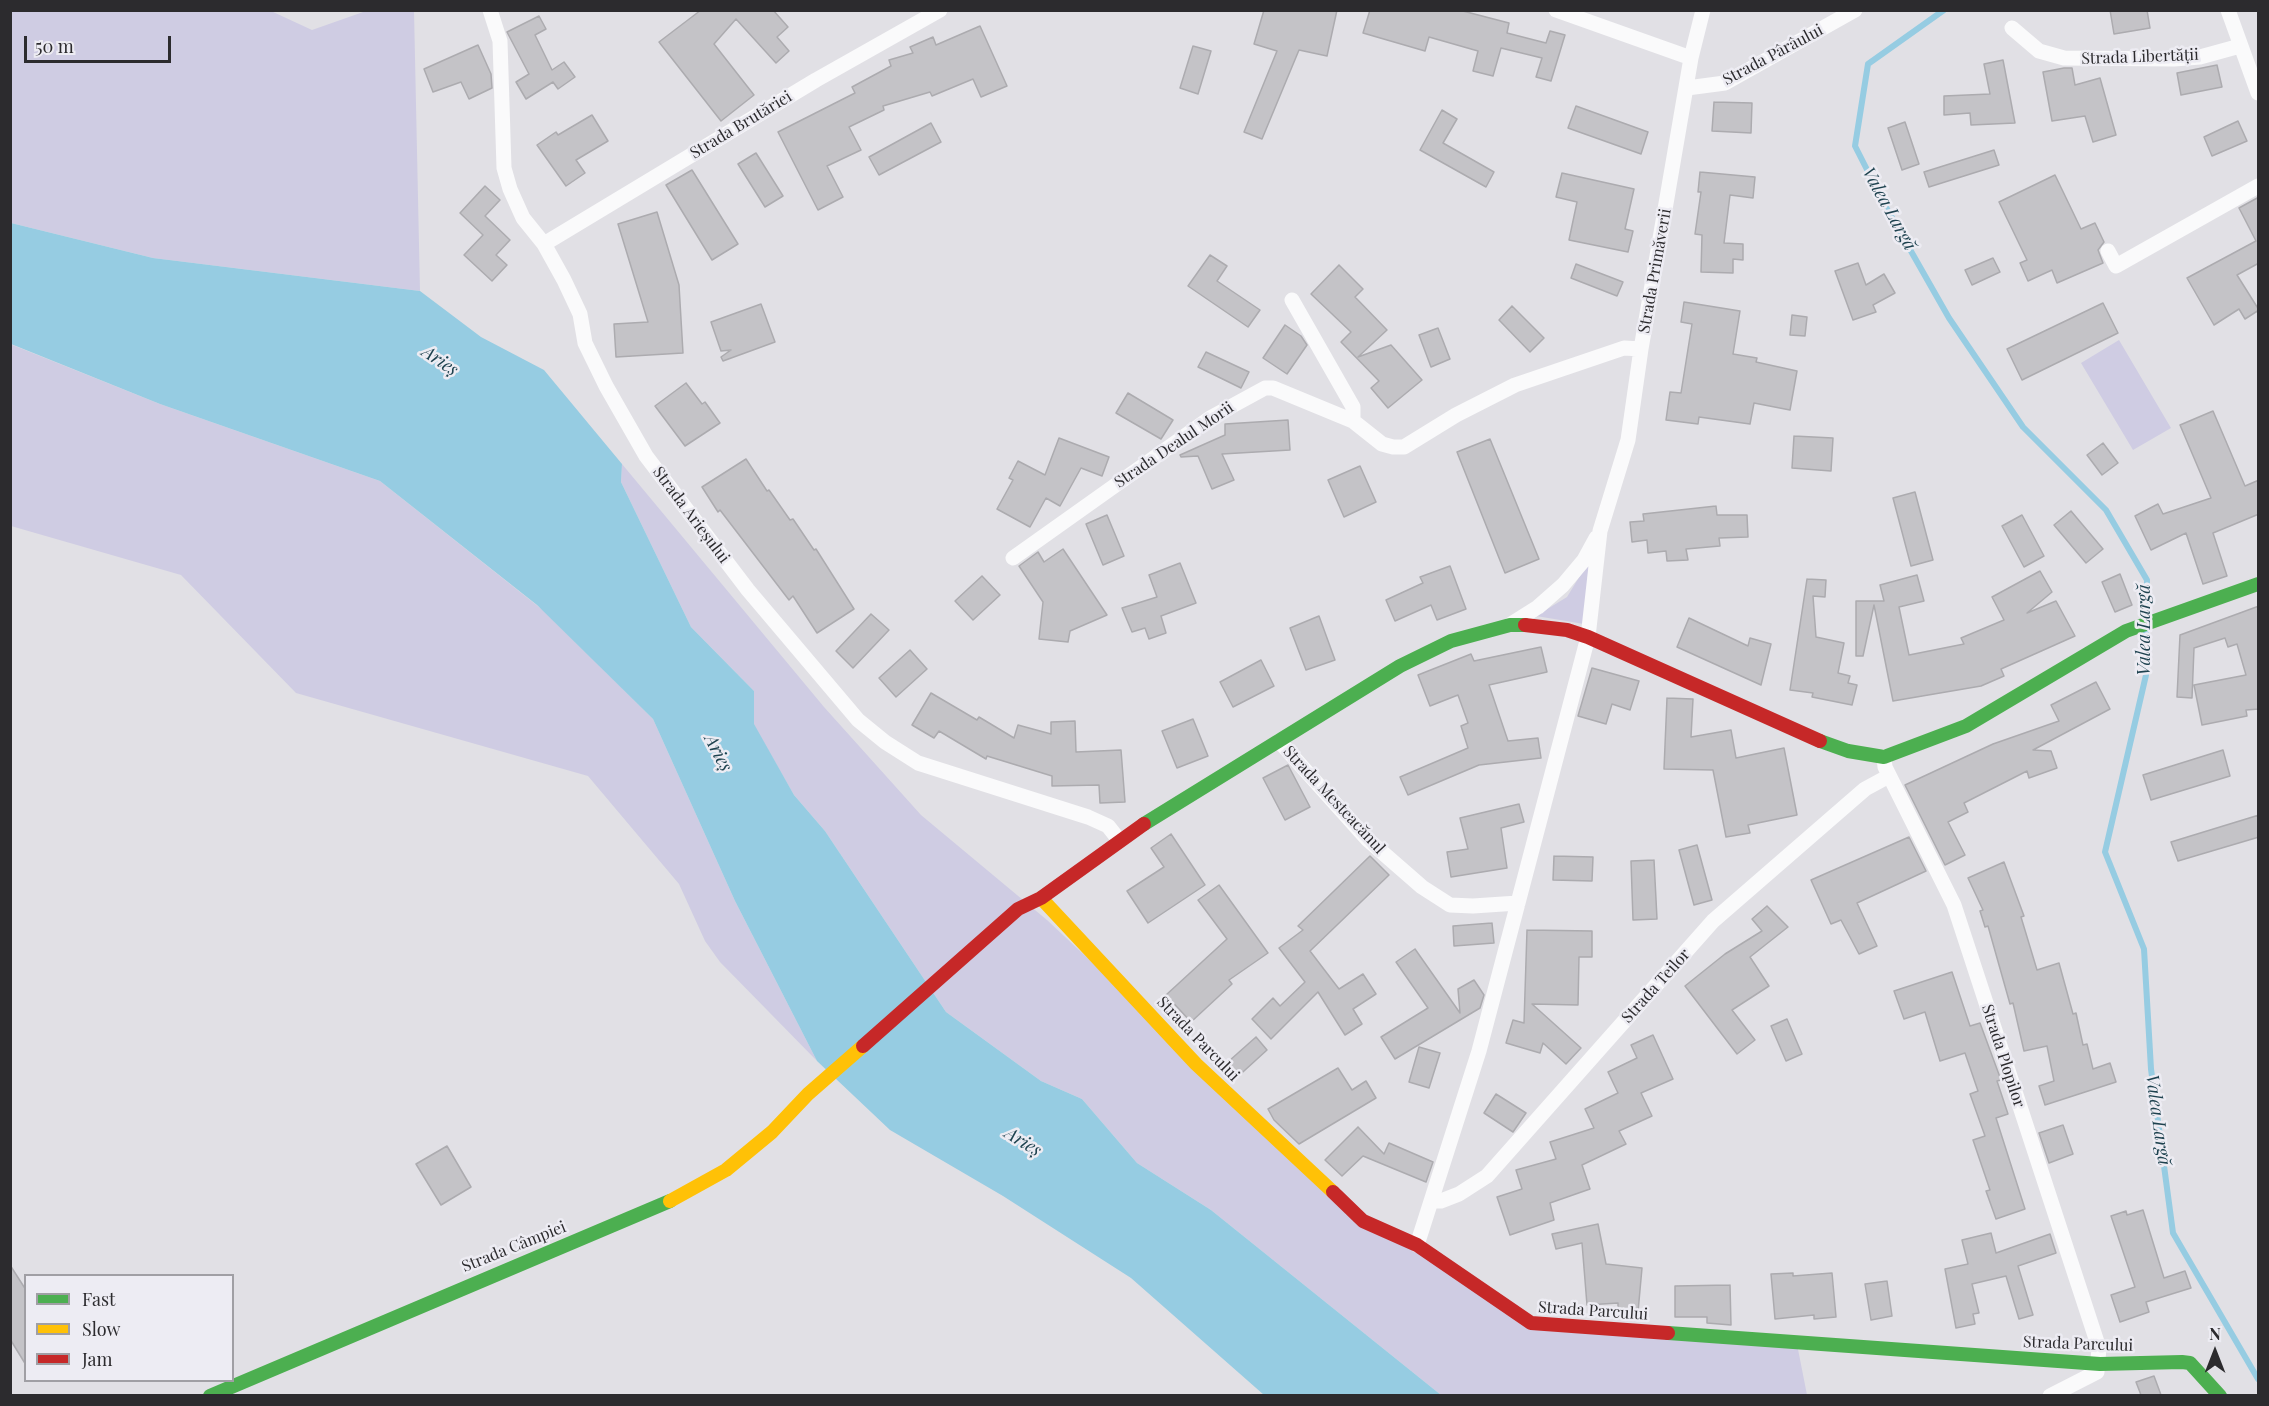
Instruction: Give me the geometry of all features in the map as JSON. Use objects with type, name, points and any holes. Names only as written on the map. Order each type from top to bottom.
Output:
[{"type":"main road","points":[[1884,757],[1966,726],[2126,631],[2259,584]]},
{"type":"main road","name":"Strada Câmpiei","points":[[210,1395],[689,1192],[726,1170],[772,1132],[808,1094],[1018,909],[1041,898],[1119,840],[1425,652],[1451,641],[1510,625],[1538,625],[1588,637],[1805,736],[1848,751],[1884,757]]},
{"type":"main road","name":"Strada Parcului","points":[[1041,898],[1196,1064],[1363,1221],[1418,1245],[1531,1323],[2100,1364],[2190,1363],[2220,1395]]},
{"type":"street","name":"Strada Arieșului","points":[[490,10],[500,41],[504,168],[510,189],[523,218],[544,244],[580,314],[585,343],[606,386],[646,456],[748,590],[858,720],[885,742],[918,763],[1088,817],[1108,826],[1119,840]]},
{"type":"street","name":"Strada Brutăriei","points":[[544,244],[816,80],[940,10]]},
{"type":"street","points":[[1556,10],[1691,58]]},
{"type":"street","name":"Strada Primăverii","points":[[1600,531],[1628,440],[1641,349],[1691,58],[1703,10]]},
{"type":"street","name":"Strada Pârâului","points":[[1687,88],[1725,83],[1855,10]]},
{"type":"street","points":[[2228,10],[2240,46],[2255,77],[2259,93]]},
{"type":"street","name":"Strada Libertății","points":[[2012,28],[2039,51],[2064,58],[2140,60],[2191,57],[2240,46]]},
{"type":"street","points":[[2108,251],[2116,266],[2259,186]]},
{"type":"street","points":[[1292,300],[1353,408],[1353,422]]},
{"type":"street","name":"Strada Dealul Morii","points":[[1013,558],[1209,418],[1258,391],[1273,388],[1353,422],[1382,444],[1404,447],[1456,415],[1515,385],[1624,348],[1641,349]]},
{"type":"street","points":[[1510,625],[1538,607],[1563,585],[1584,560],[1600,531]]},
{"type":"street","points":[[1418,1245],[1479,1051],[1588,637],[1600,531]]},
{"type":"street","name":"Strada Mesteacănul","points":[[1279,741],[1367,839],[1422,887],[1450,904],[1473,906],[1518,903]]},
{"type":"street","name":"Strada Plopilor","points":[[1884,757],[1889,776],[1954,905],[2099,1348],[2100,1364]]},
{"type":"street","name":"Strada Teilor","points":[[1432,1201],[1442,1201],[1459,1194],[1487,1176],[1713,921],[1865,789],[1889,776]]},
{"type":"street","points":[[2050,1395],[2089,1378],[2097,1372],[2100,1364]]},
{"type":"shaded area","points":[[11,11],[271,11],[312,30],[366,11],[414,11],[420,291],[153,258],[11,223]]},
{"type":"shaded area","points":[[2119,340],[2171,428],[2133,450],[2081,363]]},
{"type":"shaded area","points":[[10,344],[160,404],[380,481],[544,611],[653,719],[735,901],[817,1061],[720,962],[705,941],[679,884],[588,776],[296,693],[181,575],[11,526]]},
{"type":"shaded area","points":[[622,464],[824,707],[921,815],[1047,920],[1360,1214],[1530,1318],[1796,1339],[1807,1395],[1441,1395],[1211,1210],[1137,1163],[1082,1099],[1041,1081],[946,1012],[825,831],[794,795],[753,724],[754,691],[691,627],[621,482]]},
{"type":"shaded area","points":[[1589,561],[1584,624],[1536,616],[1567,597]]},
{"type":"water","name":"Arieș","points":[[11,223],[153,258],[420,291],[481,337],[544,370],[622,464],[621,482],[691,627],[754,691],[754,724],[794,795],[825,831],[946,1012],[1041,1081],[1082,1099],[1137,1163],[1211,1210],[1441,1395],[1264,1395],[1131,1278],[1003,1196],[890,1130],[817,1061],[735,901],[653,719],[537,605],[380,481],[160,404],[11,344]]},
{"type":"building","points":[[701,10],[773,10],[788,27],[777,37],[789,51],[776,63],[736,19],[714,44],[754,95],[721,121],[659,42]]},
{"type":"building","points":[[1264,10],[1337,10],[1327,56],[1299,50],[1262,139],[1244,132],[1277,51],[1254,44]]},
{"type":"building","points":[[1370,10],[1459,10],[1509,23],[1507,33],[1546,43],[1550,31],[1565,35],[1551,81],[1536,77],[1542,58],[1501,48],[1493,76],[1473,71],[1478,51],[1429,37],[1425,51],[1363,33]]},
{"type":"building","points":[[2110,10],[2147,10],[2150,28],[2114,34]]},
{"type":"building","points":[[539,16],[546,29],[535,35],[552,70],[564,62],[575,77],[558,89],[553,82],[526,99],[516,82],[529,74],[507,32]]},
{"type":"building","points":[[980,26],[1007,86],[981,97],[973,79],[932,96],[930,92],[883,106],[884,110],[849,127],[861,150],[827,166],[843,197],[818,210],[778,132],[855,93],[852,87],[891,66],[889,60],[913,53],[910,47],[933,37],[936,45]]},
{"type":"building","points":[[478,45],[491,74],[492,88],[469,99],[461,82],[433,92],[424,69]]},
{"type":"building","points":[[1193,46],[1211,51],[1198,94],[1180,88]]},
{"type":"building","points":[[2003,60],[2015,123],[1971,125],[1970,113],[1944,115],[1944,96],[1990,94],[1984,64]]},
{"type":"building","points":[[2217,65],[2222,87],[2181,95],[2177,73]]},
{"type":"building","points":[[2072,68],[2075,85],[2100,78],[2116,135],[2093,142],[2085,116],[2052,121],[2043,72]]},
{"type":"building","points":[[1714,102],[1752,103],[1751,133],[1712,131]]},
{"type":"building","points":[[1576,106],[1648,132],[1641,154],[1568,128]]},
{"type":"building","points":[[1442,110],[1457,119],[1443,143],[1494,172],[1486,187],[1420,150]]},
{"type":"building","points":[[592,115],[608,141],[576,160],[585,173],[566,186],[537,145],[556,132],[558,135]]},
{"type":"building","points":[[2238,121],[2247,141],[2212,156],[2204,137]]},
{"type":"building","points":[[1905,122],[1919,164],[1902,170],[1888,128]]},
{"type":"building","points":[[931,123],[941,142],[879,175],[869,157]]},
{"type":"building","points":[[1994,150],[1999,165],[1929,187],[1924,172]]},
{"type":"building","points":[[756,153],[783,196],[765,207],[738,164]]},
{"type":"building","points":[[692,170],[738,244],[712,260],[666,185]]},
{"type":"building","points":[[1700,172],[1755,177],[1753,198],[1730,195],[1724,243],[1743,244],[1743,260],[1733,259],[1733,273],[1701,272],[1702,235],[1695,234],[1701,192],[1698,192]]},
{"type":"building","points":[[1562,173],[1634,189],[1625,229],[1633,231],[1628,252],[1569,240],[1577,202],[1556,197]]},
{"type":"building","points":[[2055,175],[2081,229],[2095,223],[2104,242],[2098,250],[2103,263],[2057,283],[2052,270],[2028,281],[2020,263],[2027,260],[1999,202]]},
{"type":"building","points":[[485,186],[500,200],[485,216],[510,240],[496,255],[507,265],[492,281],[464,255],[483,235],[460,213]]},
{"type":"building","points":[[2259,197],[2259,263],[2237,275],[2259,310],[2245,319],[2239,309],[2214,325],[2187,278],[2256,241],[2239,208]]},
{"type":"building","points":[[657,212],[679,285],[683,353],[616,357],[614,324],[648,322],[618,224]]},
{"type":"building","points":[[1210,255],[1227,266],[1217,281],[1260,310],[1248,327],[1188,286]]},
{"type":"building","points":[[1993,258],[2000,272],[1972,285],[1965,270]]},
{"type":"building","points":[[1858,263],[1866,285],[1884,274],[1895,293],[1873,305],[1876,312],[1853,320],[1835,271]]},
{"type":"building","points":[[1576,264],[1623,282],[1617,296],[1571,278]]},
{"type":"building","points":[[1339,265],[1363,289],[1355,297],[1387,330],[1358,357],[1391,345],[1422,380],[1388,408],[1371,388],[1379,381],[1341,342],[1351,332],[1311,294]]},
{"type":"building","points":[[1684,302],[1740,311],[1733,354],[1757,358],[1756,362],[1797,371],[1790,410],[1754,403],[1750,424],[1699,417],[1698,424],[1666,420],[1670,392],[1681,393],[1692,324],[1681,322]]},
{"type":"building","points":[[2103,303],[2118,333],[2022,380],[2007,349]]},
{"type":"building","points":[[761,304],[775,342],[723,361],[721,357],[731,350],[721,351],[711,322]]},
{"type":"building","points":[[1512,306],[1544,338],[1530,352],[1499,320]]},
{"type":"building","points":[[1792,315],[1807,317],[1805,336],[1790,335]]},
{"type":"building","points":[[1285,325],[1301,336],[1307,345],[1287,374],[1263,358]]},
{"type":"building","points":[[1438,328],[1450,359],[1431,367],[1419,335]]},
{"type":"building","points":[[1206,352],[1249,372],[1241,388],[1198,367]]},
{"type":"building","points":[[686,383],[702,404],[705,402],[720,423],[685,446],[655,406]]},
{"type":"building","points":[[1128,393],[1173,420],[1161,439],[1116,413]]},
{"type":"building","points":[[2213,411],[2245,486],[2259,480],[2259,514],[2213,533],[2227,576],[2203,584],[2186,533],[2151,550],[2135,516],[2158,504],[2163,514],[2211,498],[2180,425]]},
{"type":"building","points":[[1288,420],[1290,450],[1222,454],[1234,480],[1212,489],[1198,456],[1181,457],[1180,455],[1225,435],[1225,424]]},
{"type":"building","points":[[1794,436],[1833,438],[1831,471],[1792,468]]},
{"type":"building","points":[[1059,438],[1109,457],[1102,476],[1081,468],[1060,506],[1046,498],[1030,527],[997,509],[1013,480],[1009,478],[1018,461],[1045,475]]},
{"type":"building","points":[[1490,439],[1539,559],[1505,573],[1457,452]]},
{"type":"building","points":[[2103,443],[2118,463],[2102,475],[2087,455]]},
{"type":"building","points":[[746,459],[767,491],[769,490],[790,520],[793,519],[814,550],[816,549],[854,609],[817,633],[793,596],[789,600],[720,510],[718,512],[702,487]]},
{"type":"building","points":[[1360,466],[1376,502],[1344,517],[1328,480]]},
{"type":"building","points":[[1915,492],[1933,560],[1911,566],[1893,498]]},
{"type":"building","points":[[1716,506],[1717,515],[1747,515],[1748,537],[1719,538],[1720,546],[1686,549],[1688,560],[1667,561],[1666,551],[1648,553],[1647,540],[1632,542],[1630,522],[1644,521],[1643,514]]},
{"type":"building","points":[[2071,511],[2103,549],[2086,563],[2054,525]]},
{"type":"building","points":[[1107,515],[1124,556],[1103,565],[1086,524]]},
{"type":"building","points":[[2022,515],[2044,556],[2024,567],[2002,526]]},
{"type":"building","points":[[1063,549],[1107,615],[1070,631],[1068,642],[1039,639],[1043,602],[1019,566],[1038,552],[1044,562]]},
{"type":"building","points":[[1180,563],[1196,603],[1161,616],[1166,633],[1149,639],[1145,628],[1132,632],[1122,608],[1157,597],[1149,575]]},
{"type":"building","points":[[1450,566],[1466,609],[1437,620],[1431,605],[1395,621],[1386,600],[1423,583],[1420,577]]},
{"type":"building","points":[[2040,571],[2052,592],[2027,613],[2056,601],[2075,636],[2001,669],[2004,676],[1981,686],[1893,701],[1874,605],[1863,656],[1856,656],[1856,601],[1884,601],[1880,585],[1917,575],[1924,601],[1899,607],[1909,655],[1964,644],[1961,638],[2004,620],[1992,597]]},
{"type":"building","points":[[2120,574],[2132,605],[2115,612],[2102,582]]},
{"type":"building","points":[[982,576],[1000,595],[973,620],[955,601]]},
{"type":"building","points":[[1807,579],[1826,580],[1825,597],[1813,596],[1816,637],[1844,643],[1838,673],[1850,676],[1848,683],[1857,685],[1852,705],[1812,697],[1813,693],[1790,690]]},
{"type":"building","points":[[2259,606],[2259,709],[2246,710],[2247,716],[2202,725],[2194,685],[2246,675],[2237,644],[2228,647],[2225,638],[2194,648],[2192,698],[2177,697],[2180,635]]},
{"type":"building","points":[[871,614],[889,630],[853,668],[836,651]]},
{"type":"building","points":[[1319,616],[1335,660],[1306,670],[1290,628]]},
{"type":"building","points":[[1689,618],[1748,646],[1750,638],[1771,644],[1761,685],[1677,647]]},
{"type":"building","points":[[1541,647],[1547,672],[1489,685],[1508,741],[1538,738],[1541,758],[1479,765],[1408,795],[1400,777],[1468,748],[1461,726],[1468,723],[1458,695],[1430,706],[1418,675],[1471,654],[1474,661]]},
{"type":"building","points":[[910,650],[927,669],[896,697],[879,678]]},
{"type":"building","points":[[1261,660],[1274,686],[1233,707],[1220,682]]},
{"type":"building","points":[[1592,668],[1639,681],[1630,710],[1612,704],[1606,724],[1578,716]]},
{"type":"building","points":[[2096,682],[2110,709],[2033,750],[2051,751],[2057,768],[2029,778],[2027,771],[1964,803],[1968,812],[1948,822],[1965,855],[1945,865],[1905,785],[1993,744],[2059,721],[2051,705]]},
{"type":"building","points":[[931,693],[977,720],[979,717],[1014,738],[1018,725],[1051,734],[1051,722],[1075,721],[1076,752],[1121,750],[1125,802],[1100,803],[1099,785],[1052,786],[1052,776],[987,756],[986,759],[939,731],[934,738],[912,725]]},
{"type":"building","points":[[1667,698],[1693,699],[1691,737],[1731,730],[1736,758],[1784,748],[1797,815],[1748,825],[1750,833],[1726,837],[1713,770],[1664,769]]},
{"type":"building","points":[[1193,719],[1208,756],[1177,768],[1162,731]]},
{"type":"building","points":[[2223,750],[2230,776],[2151,800],[2143,775]]},
{"type":"building","points":[[1288,765],[1310,807],[1285,820],[1263,778]]},
{"type":"building","points":[[1519,804],[1524,822],[1501,828],[1507,868],[1451,877],[1447,852],[1468,849],[1460,818]]},
{"type":"building","points":[[2259,815],[2259,837],[2178,861],[2171,842]]},
{"type":"building","points":[[1171,834],[1205,885],[1148,923],[1127,891],[1164,867],[1151,848]]},
{"type":"building","points":[[1909,837],[1926,871],[1857,903],[1877,946],[1859,954],[1841,920],[1831,924],[1811,880]]},
{"type":"building","points":[[1697,845],[1712,900],[1694,905],[1679,850]]},
{"type":"building","points":[[1370,856],[1389,875],[1310,951],[1339,989],[1363,974],[1376,994],[1353,1009],[1362,1024],[1345,1035],[1318,992],[1271,1039],[1252,1019],[1273,998],[1280,1006],[1305,982],[1279,948],[1303,930],[1298,926]]},
{"type":"building","points":[[1554,856],[1593,857],[1592,881],[1553,880]]},
{"type":"building","points":[[1654,860],[1657,919],[1633,920],[1631,861]]},
{"type":"building","points":[[2004,862],[2024,916],[2021,917],[2037,970],[2059,963],[2073,1014],[2076,1013],[2083,1045],[2087,1044],[2093,1069],[2110,1063],[2116,1082],[2045,1105],[2039,1086],[2054,1081],[2047,1046],[2024,1051],[2013,1003],[2010,1004],[1988,926],[1985,927],[1980,911],[1983,910],[1968,878]]},
{"type":"building","points":[[1219,885],[1268,953],[1229,980],[1232,984],[1191,1022],[1166,995],[1227,939],[1198,900]]},
{"type":"building","points":[[1767,906],[1788,927],[1750,957],[1769,986],[1732,1010],[1755,1040],[1737,1054],[1685,986],[1725,954],[1762,931],[1752,919]]},
{"type":"building","points":[[1492,923],[1494,943],[1454,946],[1453,926]]},
{"type":"building","points":[[1527,930],[1592,931],[1592,957],[1579,957],[1578,1005],[1532,1004],[1581,1048],[1566,1064],[1543,1043],[1540,1053],[1506,1043],[1513,1020],[1524,1023]]},
{"type":"building","points":[[1415,949],[1460,1013],[1458,989],[1474,980],[1484,995],[1480,1008],[1395,1059],[1381,1037],[1428,1008],[1396,962]]},
{"type":"building","points":[[1952,972],[1970,1026],[1980,1023],[2001,1080],[1997,1081],[2008,1114],[1996,1118],[2025,1209],[1996,1219],[1986,1191],[1990,1190],[1973,1140],[1985,1136],[1970,1094],[1978,1091],[1965,1053],[1940,1061],[1925,1012],[1904,1019],[1894,991]]},
{"type":"building","points":[[1787,1019],[1802,1054],[1786,1061],[1771,1026]]},
{"type":"building","points":[[1653,1035],[1673,1079],[1641,1093],[1652,1116],[1619,1131],[1626,1144],[1582,1165],[1590,1189],[1550,1203],[1554,1220],[1510,1235],[1497,1197],[1522,1189],[1516,1170],[1556,1159],[1550,1142],[1594,1128],[1585,1109],[1618,1093],[1608,1072],[1637,1058],[1631,1045]]},
{"type":"building","points":[[1256,1037],[1267,1050],[1233,1081],[1220,1069]]},
{"type":"building","points":[[1419,1047],[1440,1053],[1429,1088],[1409,1082]]},
{"type":"building","points":[[1338,1068],[1352,1090],[1366,1081],[1376,1098],[1299,1144],[1274,1120],[1268,1109]]},
{"type":"building","points":[[1496,1094],[1526,1113],[1513,1132],[1484,1113]]},
{"type":"building","points":[[2063,1125],[2073,1154],[2049,1163],[2039,1133]]},
{"type":"building","points":[[1358,1127],[1384,1154],[1389,1143],[1433,1162],[1426,1182],[1363,1156],[1342,1176],[1325,1160]]},
{"type":"building","points":[[447,1146],[471,1187],[441,1205],[416,1164]]},
{"type":"building","points":[[2143,1210],[2164,1278],[2185,1271],[2191,1288],[2146,1302],[2149,1312],[2120,1322],[2111,1295],[2135,1287],[2111,1216],[2126,1211],[2127,1215]]},
{"type":"building","points":[[1598,1224],[1606,1264],[1642,1268],[1638,1312],[1618,1310],[1618,1303],[1587,1305],[1582,1243],[1556,1249],[1552,1234]]},
{"type":"building","points":[[1991,1233],[1996,1253],[2050,1234],[2056,1253],[2018,1266],[2033,1315],[2019,1319],[2006,1276],[1972,1284],[1979,1313],[1973,1314],[1975,1324],[1956,1328],[1945,1269],[1968,1264],[1962,1240]]},
{"type":"building","points":[[10,1265],[24,1287],[24,1362],[10,1339]]},
{"type":"building","points":[[1793,1273],[1793,1276],[1832,1273],[1836,1317],[1814,1319],[1814,1315],[1775,1319],[1771,1274]]},
{"type":"building","points":[[1887,1281],[1892,1316],[1871,1320],[1865,1284]]},
{"type":"building","points":[[1730,1285],[1731,1325],[1707,1323],[1707,1317],[1675,1317],[1675,1286]]},
{"type":"building","points":[[2154,1376],[2161,1395],[2141,1395],[2136,1382]]},
{"type":"waterway","name":"Valea Largă","points":[[1944,10],[1868,64],[1855,146],[1887,209],[1949,318],[2023,427],[2106,510],[2147,580],[2146,619]]},
{"type":"waterway","name":"Valea Largă","points":[[2146,629],[2146,675],[2105,852],[2144,949],[2151,1069],[2173,1233],[2258,1379]]},
{"type":"traffic: fast","points":[[1820,741],[1848,751],[1884,757],[1966,726],[2126,631],[2258,584]]},
{"type":"traffic: fast","points":[[1144,824],[1400,666],[1451,641],[1510,625],[1525,625]]},
{"type":"traffic: fast","points":[[210,1396],[670,1201]]},
{"type":"traffic: fast","points":[[1668,1333],[2100,1364],[2182,1362],[2190,1363],[2220,1396]]},
{"type":"traffic: slow","points":[[1041,898],[1196,1064],[1333,1192]]},
{"type":"traffic: slow","points":[[670,1201],[726,1170],[772,1132],[808,1094],[863,1046]]},
{"type":"traffic: jam","points":[[1525,625],[1567,630],[1588,637],[1820,741]]},
{"type":"traffic: jam","points":[[863,1046],[1018,909],[1041,898],[1144,824]]},
{"type":"traffic: jam","points":[[1333,1192],[1363,1221],[1417,1245],[1531,1323],[1668,1333]]}]
